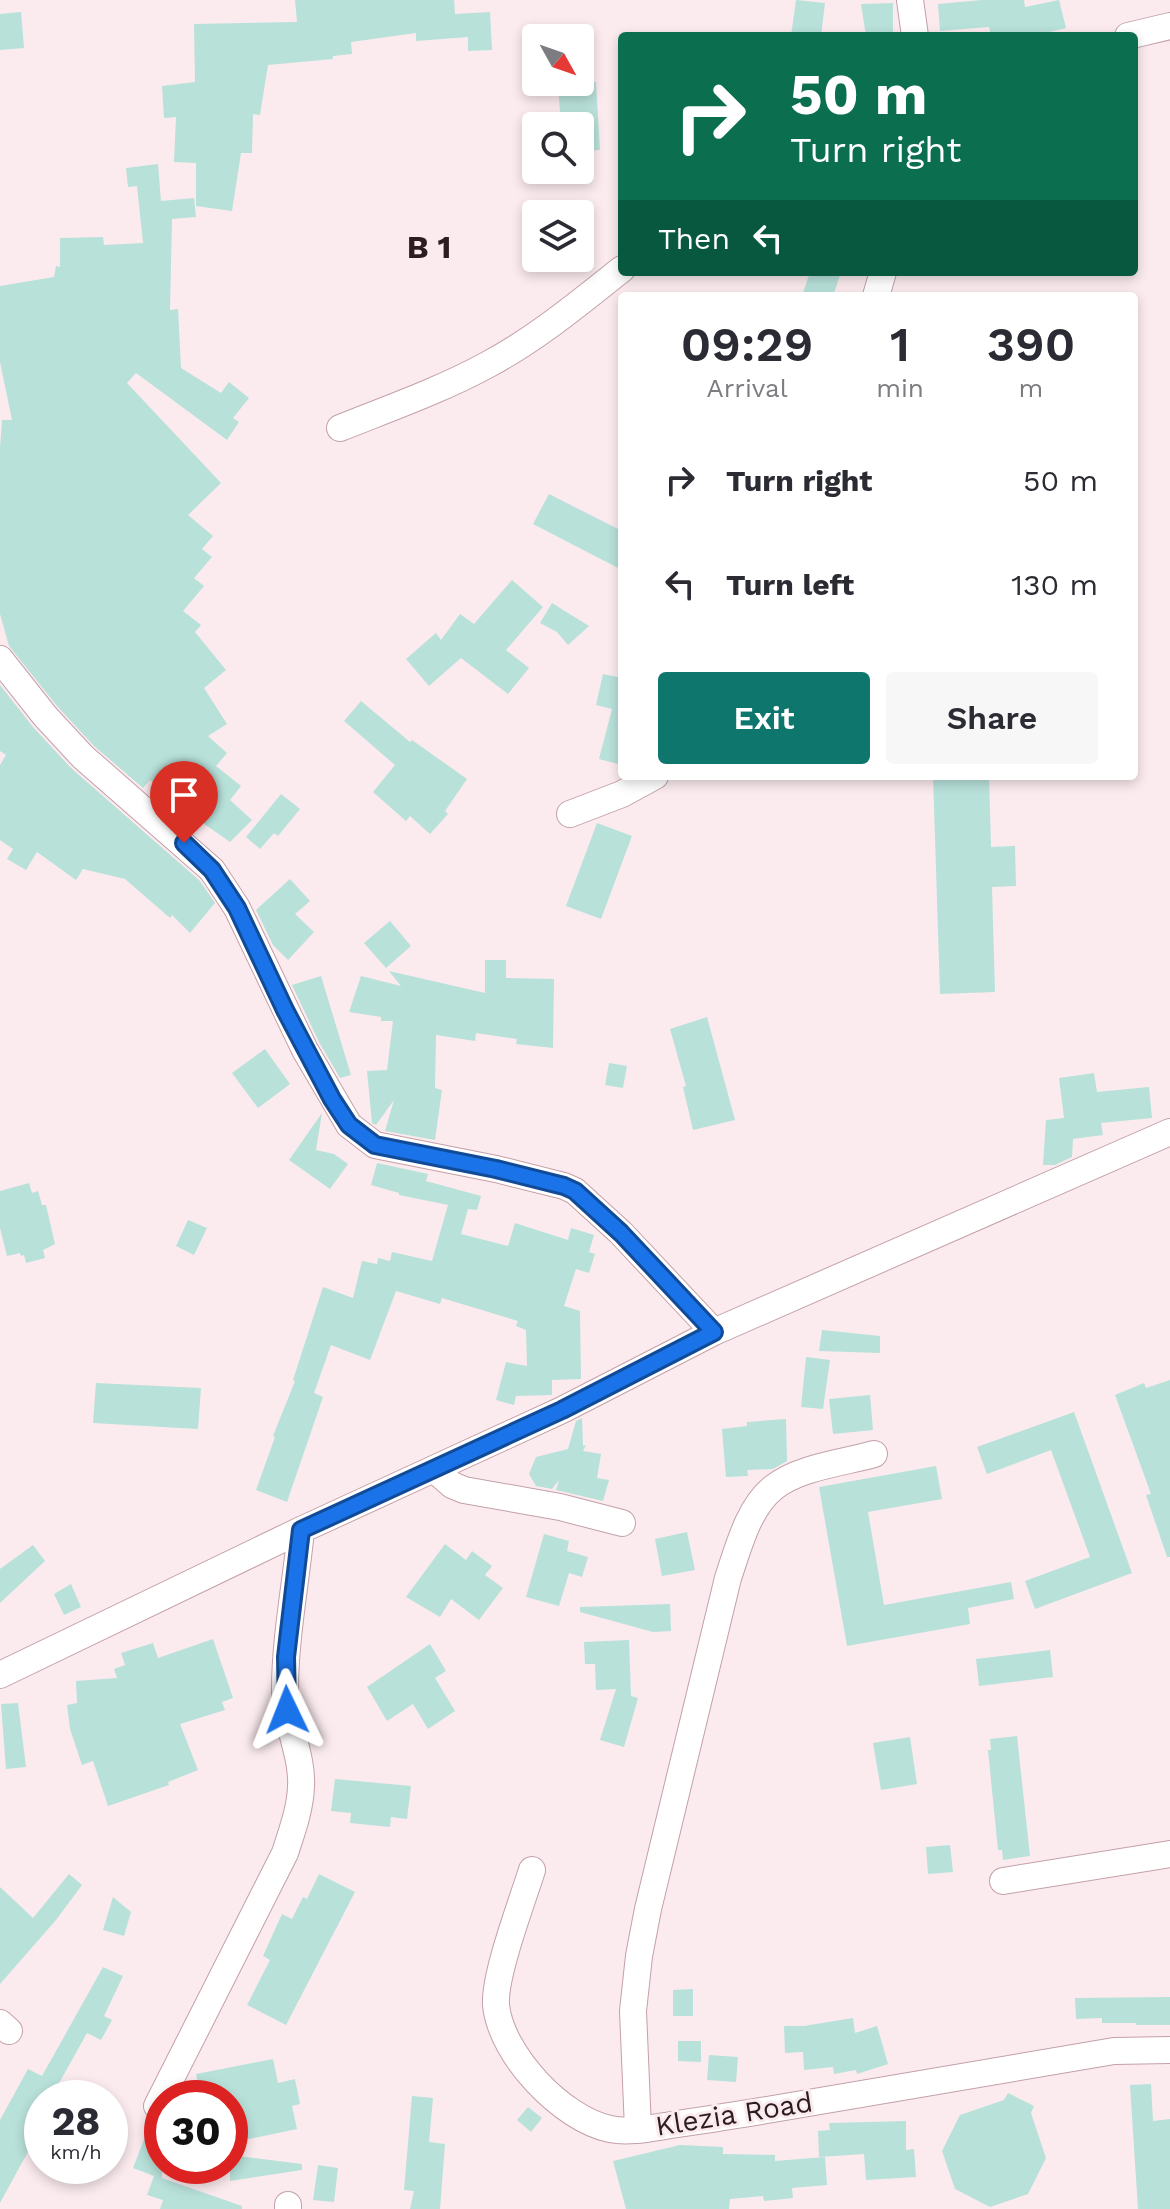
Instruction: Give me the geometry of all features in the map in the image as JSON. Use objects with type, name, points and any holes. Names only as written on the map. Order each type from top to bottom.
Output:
[{"type":"street","points":[[910,0],[914,32]]},
{"type":"street","points":[[1138,34],[1170,26]]},
{"type":"street","points":[[340,428],[438,389],[486,366],[524,343],[618,272]]},
{"type":"street","points":[[0,659],[45,716],[83,757],[212,870],[237,908],[305,1050],[349,1125],[375,1145],[496,1169],[575,1191],[621,1233],[714,1332]]},
{"type":"street","points":[[570,814],[622,794],[648,780]]},
{"type":"street","points":[[0,1675],[301,1530],[562,1410],[714,1332],[1170,1132]]},
{"type":"street","points":[[638,2129],[633,2011],[639,1956],[724,1593],[739,1543],[754,1513],[772,1489],[798,1475],[874,1454]]},
{"type":"street","points":[[435,1470],[452,1485],[464,1490],[560,1507],[622,1523]]},
{"type":"street","points":[[170,2080],[285,1853],[297,1816],[301,1785],[285,1693],[286,1657],[301,1530]]},
{"type":"street","points":[[1003,1881],[1170,1854]]},
{"type":"street","name":"Klezia Road","points":[[532,1870],[500,1976],[496,2004],[504,2034],[519,2061],[539,2086],[587,2120],[610,2129],[638,2129],[1114,2051],[1170,2050]]},
{"type":"building","points":[[295,0],[454,0],[455,14],[490,12],[492,50],[468,51],[468,37],[416,41],[416,33],[351,42],[352,54],[333,56],[333,59],[268,65],[260,115],[253,114],[252,153],[241,153],[232,211],[196,206],[196,163],[174,162],[176,117],[164,118],[162,86],[195,82],[194,24],[297,22]]},
{"type":"building","points":[[796,0],[825,3],[821,32],[792,32]]},
{"type":"building","points":[[1024,0],[1025,7],[1059,0],[1066,28],[1049,32],[990,32],[989,27],[940,31],[938,4]]},
{"type":"building","points":[[893,3],[893,32],[865,32],[861,4]]},
{"type":"building","points":[[21,12],[24,48],[0,50],[0,14]]},
{"type":"building","points":[[596,82],[600,150],[594,150],[594,112],[560,112],[559,96],[594,96]]},
{"type":"building","points":[[158,164],[161,201],[194,198],[196,217],[172,219],[170,310],[178,309],[181,368],[221,393],[229,382],[249,398],[233,418],[239,422],[227,440],[136,373],[127,383],[221,483],[188,515],[213,536],[202,549],[212,557],[194,578],[204,586],[183,611],[201,625],[195,632],[226,670],[204,688],[227,724],[208,736],[227,753],[216,766],[241,786],[230,800],[252,820],[230,842],[150,780],[143,788],[94,746],[9,646],[0,614],[0,448],[2,420],[12,420],[0,362],[0,286],[54,277],[56,266],[60,267],[60,238],[103,237],[104,245],[143,243],[137,186],[128,187],[126,168]]},
{"type":"building","points":[[809,276],[840,276],[834,292],[803,292]]},
{"type":"building","points":[[549,494],[618,529],[618,568],[533,524]]},
{"type":"building","points":[[512,580],[543,607],[506,650],[529,668],[508,694],[461,658],[429,686],[406,659],[436,633],[441,640],[460,614],[474,624]]},
{"type":"building","points":[[552,603],[589,626],[568,645],[557,632],[540,623]]},
{"type":"building","points":[[603,674],[618,677],[618,764],[599,759],[612,709],[596,705]]},
{"type":"building","points":[[0,685],[71,768],[200,881],[215,903],[190,933],[125,879],[83,869],[76,880],[37,852],[26,870],[7,859],[13,849],[0,840],[0,765],[6,755],[0,751]]},
{"type":"building","points":[[361,701],[410,742],[412,740],[467,779],[445,811],[448,814],[430,834],[410,816],[406,821],[373,792],[395,765],[344,721]]},
{"type":"building","points":[[933,780],[989,780],[991,847],[1015,846],[1016,886],[992,887],[995,992],[940,994]]},
{"type":"building","points":[[281,794],[300,809],[278,836],[274,833],[260,849],[246,837]]},
{"type":"building","points":[[597,823],[632,836],[601,919],[566,906]]},
{"type":"building","points":[[290,879],[310,901],[295,914],[314,932],[288,960],[273,945],[256,910]]},
{"type":"building","points":[[390,921],[411,946],[386,968],[364,943]]},
{"type":"building","points":[[485,960],[506,960],[506,978],[554,979],[553,1048],[516,1044],[517,1039],[476,1033],[475,1041],[436,1035],[435,1088],[442,1090],[435,1140],[385,1131],[394,1100],[376,1125],[372,1123],[367,1071],[387,1070],[393,1021],[381,1021],[381,1017],[349,1012],[361,976],[401,986],[389,971],[485,993]]},
{"type":"building","points":[[321,976],[351,1075],[340,1078],[292,985]]},
{"type":"building","points":[[707,1017],[735,1120],[693,1130],[683,1087],[686,1086],[670,1029]]},
{"type":"building","points":[[265,1049],[290,1084],[258,1108],[232,1073]]},
{"type":"building","points":[[609,1063],[627,1066],[623,1088],[605,1085]]},
{"type":"building","points":[[1094,1073],[1097,1092],[1149,1087],[1152,1118],[1101,1123],[1103,1135],[1073,1139],[1072,1157],[1055,1165],[1043,1165],[1046,1120],[1064,1118],[1059,1078]]},
{"type":"building","points":[[322,1113],[316,1150],[334,1154],[348,1164],[330,1189],[289,1160]]},
{"type":"building","points":[[377,1163],[428,1174],[426,1181],[481,1196],[477,1210],[468,1209],[461,1234],[508,1246],[515,1223],[568,1240],[571,1228],[594,1235],[589,1252],[595,1254],[589,1273],[576,1269],[564,1306],[580,1311],[581,1379],[552,1380],[552,1395],[516,1396],[514,1405],[496,1400],[506,1362],[527,1366],[526,1330],[516,1326],[518,1321],[442,1298],[440,1304],[396,1291],[370,1360],[331,1345],[314,1393],[323,1397],[287,1502],[256,1490],[295,1381],[323,1287],[353,1298],[362,1261],[377,1264],[378,1258],[390,1261],[392,1252],[432,1261],[448,1205],[399,1195],[371,1185]]},
{"type":"building","points":[[29,1183],[32,1193],[38,1191],[42,1205],[46,1205],[55,1244],[43,1250],[45,1258],[26,1263],[24,1255],[20,1253],[7,1256],[0,1228],[0,1191]]},
{"type":"building","points":[[188,1220],[207,1228],[194,1255],[176,1246]]},
{"type":"building","points":[[822,1330],[880,1336],[880,1353],[819,1351]]},
{"type":"building","points":[[806,1357],[830,1360],[823,1409],[801,1407]]},
{"type":"building","points":[[1170,1380],[1170,1557],[1167,1557],[1146,1495],[1151,1494],[1115,1395],[1144,1383],[1146,1388]]},
{"type":"building","points":[[96,1383],[201,1388],[198,1429],[93,1423]]},
{"type":"building","points":[[870,1395],[873,1430],[833,1434],[829,1399]]},
{"type":"building","points":[[1074,1412],[1132,1573],[1035,1609],[1025,1581],[1090,1557],[1051,1450],[987,1474],[977,1447]]},
{"type":"building","points":[[582,1418],[583,1446],[586,1445],[583,1451],[601,1454],[597,1478],[609,1480],[603,1501],[556,1490],[559,1480],[552,1489],[536,1486],[529,1474],[536,1457],[568,1449],[576,1421]]},
{"type":"building","points":[[786,1419],[787,1461],[773,1469],[747,1470],[748,1476],[726,1477],[722,1429],[747,1426],[747,1422]]},
{"type":"building","points":[[936,1466],[942,1499],[868,1512],[884,1605],[1011,1582],[1014,1599],[968,1608],[970,1624],[847,1646],[819,1487]]},
{"type":"building","points":[[687,1532],[695,1570],[662,1576],[655,1539]]},
{"type":"building","points":[[544,1534],[569,1541],[567,1551],[588,1557],[582,1577],[569,1573],[559,1606],[526,1597]]},
{"type":"building","points":[[445,1544],[466,1560],[472,1551],[492,1566],[485,1575],[503,1588],[479,1620],[451,1599],[440,1617],[406,1597]]},
{"type":"building","points":[[33,1545],[45,1561],[0,1603],[0,1569]]},
{"type":"building","points":[[71,1584],[81,1607],[64,1615],[54,1594]]},
{"type":"building","points":[[670,1604],[671,1631],[653,1632],[580,1612],[580,1607]]},
{"type":"building","points":[[213,1639],[233,1698],[222,1702],[225,1710],[180,1724],[198,1770],[168,1782],[169,1785],[108,1806],[93,1761],[82,1765],[70,1729],[67,1705],[77,1703],[76,1681],[117,1678],[114,1669],[125,1665],[121,1653],[153,1643],[158,1658]]},
{"type":"building","points":[[629,1640],[631,1696],[638,1698],[624,1747],[600,1740],[616,1689],[596,1690],[595,1664],[585,1664],[584,1642]]},
{"type":"building","points":[[430,1644],[446,1671],[435,1678],[455,1711],[428,1729],[413,1704],[387,1721],[367,1687]]},
{"type":"building","points":[[1050,1650],[1053,1677],[979,1686],[976,1659]]},
{"type":"building","points":[[18,1703],[26,1767],[6,1769],[1,1704]]},
{"type":"building","points":[[1017,1736],[1030,1856],[1003,1860],[1002,1850],[998,1850],[988,1750],[991,1750],[990,1739]]},
{"type":"building","points":[[910,1737],[917,1784],[881,1790],[873,1743]]},
{"type":"building","points":[[335,1779],[411,1786],[407,1819],[391,1817],[390,1827],[350,1823],[351,1813],[331,1811]]},
{"type":"building","points":[[950,1845],[953,1872],[928,1874],[926,1847]]},
{"type":"building","points":[[69,1874],[82,1885],[0,1984],[0,1887],[33,1918]]},
{"type":"building","points":[[319,1874],[355,1892],[286,2025],[247,2005],[270,1960],[263,1956],[282,1914],[292,1919],[303,1897],[307,1899]]},
{"type":"building","points":[[113,1897],[131,1912],[124,1936],[103,1930]]},
{"type":"building","points":[[103,1967],[123,1976],[104,2016],[112,2020],[101,2040],[87,2033],[61,2080],[24,2080],[24,2159],[0,2203],[0,2120],[28,2069],[42,2076]]},
{"type":"building","points":[[693,1989],[693,2016],[673,2016],[673,1990]]},
{"type":"building","points":[[1170,1997],[1170,2025],[1102,2023],[1102,2018],[1076,2019],[1075,1998]]},
{"type":"building","points":[[853,2018],[855,2033],[877,2026],[888,2064],[857,2074],[856,2070],[834,2074],[833,2067],[804,2070],[803,2052],[785,2053],[784,2026]]},
{"type":"building","points":[[678,2041],[701,2041],[701,2062],[678,2061]]},
{"type":"building","points":[[709,2055],[738,2057],[736,2082],[707,2080]]},
{"type":"building","points":[[273,2059],[278,2083],[295,2079],[300,2104],[292,2106],[297,2129],[248,2139],[248,2080],[197,2080],[196,2074]]},
{"type":"building","points":[[1151,2084],[1153,2121],[1170,2119],[1170,2209],[1138,2209],[1130,2085]]},
{"type":"building","points":[[1008,2093],[1034,2106],[1031,2113],[1046,2158],[1028,2194],[990,2207],[955,2189],[942,2151],[960,2115],[1004,2100]]},
{"type":"building","points":[[412,2096],[433,2098],[429,2142],[445,2144],[440,2209],[410,2209],[414,2191],[404,2190]]},
{"type":"building","points":[[528,2107],[542,2118],[531,2132],[517,2120]]},
{"type":"building","points":[[906,2121],[906,2150],[914,2149],[916,2177],[866,2180],[864,2154],[819,2157],[818,2131],[830,2130],[829,2123]]},
{"type":"building","points":[[144,2139],[144,2172],[133,2168]]},
{"type":"building","points":[[680,2145],[723,2147],[723,2154],[775,2155],[775,2161],[825,2157],[827,2185],[792,2188],[793,2198],[764,2201],[763,2196],[730,2199],[729,2209],[626,2209],[613,2161]]},
{"type":"building","points":[[248,2157],[302,2164],[302,2170],[248,2178]]},
{"type":"building","points":[[318,2165],[338,2168],[334,2202],[313,2200]]},
{"type":"building","points":[[151,2184],[179,2184],[242,2206],[242,2209],[160,2209],[163,2200],[147,2195]]},
{"type":"district","name":"B 1","points":[[429,247]]},
{"type":"route","points":[[184,843],[212,870],[237,908],[305,1050],[349,1125],[375,1145],[496,1169],[575,1191],[621,1233],[714,1332],[562,1410],[301,1530],[286,1657],[287,1710]]}]
